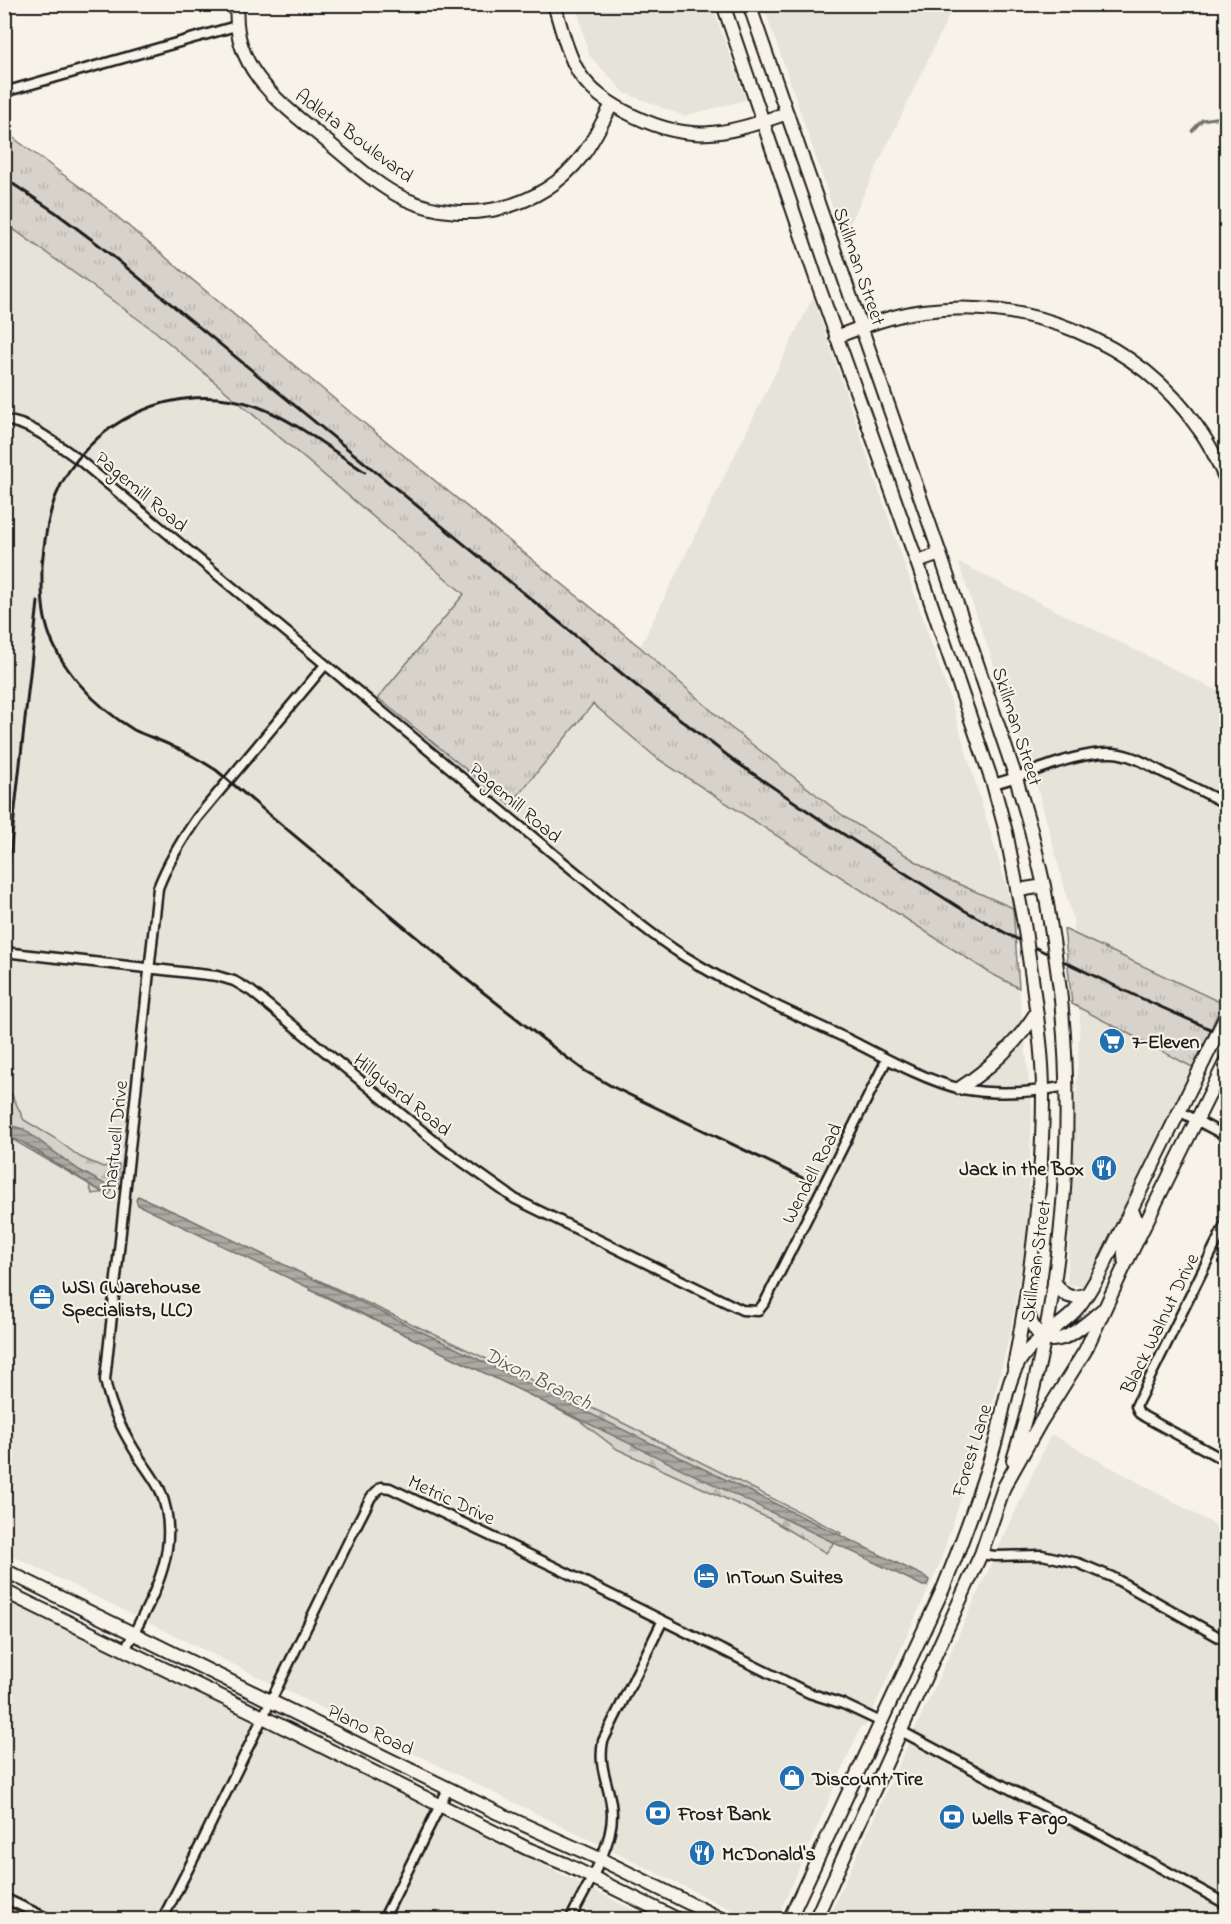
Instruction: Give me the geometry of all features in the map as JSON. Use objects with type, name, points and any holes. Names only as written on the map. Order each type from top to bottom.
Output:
[{"type":"main road","name":"Adleta Boulevard","points":[[237,4],[236,26],[241,46],[250,66],[274,98],[378,183],[405,199],[432,208],[463,212],[496,209],[524,200],[547,189],[582,156],[612,104]]},
{"type":"main road","points":[[554,4],[578,71],[591,89],[612,104],[657,126],[688,133],[714,134],[737,130],[787,113]]},
{"type":"main road","name":"Skillman Street","points":[[723,4],[836,337],[917,562],[993,784],[1019,890],[1039,1034],[1043,1091],[1036,1215],[1025,1306],[1012,1377]]},
{"type":"main road","name":"Skillman Street","points":[[749,4],[1016,778],[1044,886],[1064,1022],[1065,1177],[1062,1220],[1044,1338],[1025,1420],[1004,1487]]},
{"type":"main road","points":[[836,337],[897,316],[921,311],[965,307],[1016,313],[1068,327],[1111,347],[1164,389],[1198,427],[1216,456],[1227,480]]},
{"type":"main road","points":[[917,562],[940,554]]},
{"type":"main road","points":[[1019,890],[1044,886]]},
{"type":"main road","points":[[960,1088],[974,1079],[1021,1035],[1036,1013]]},
{"type":"main road","name":"Forest Lane","points":[[789,1920],[960,1549],[995,1445],[1018,1362],[1076,1310],[1088,1294],[1227,1016]]},
{"type":"main road","points":[[815,1920],[981,1554],[1004,1487],[1040,1423],[1085,1351],[1224,1066]]},
{"type":"main road","points":[[1125,1265],[1124,1247],[1137,1221],[1131,1210]]},
{"type":"main road","points":[[1054,1281],[1061,1292],[1068,1296],[1077,1298],[1088,1294]]},
{"type":"main road","points":[[1025,1306],[1033,1326],[1044,1338],[1062,1340],[1105,1307]]},
{"type":"main road","points":[[960,1549],[981,1554]]},
{"type":"main road","name":"Plano Road","points":[[4,1570],[448,1789],[600,1859],[723,1920]]},
{"type":"main road","name":"Plano Road","points":[[4,1591],[528,1849],[679,1920]]},
{"type":"main road","points":[[881,1722],[901,1731]]},
{"type":"street","points":[[4,92],[236,26]]},
{"type":"street","name":"Pagemill Road","points":[[4,420],[33,428],[78,459],[562,861],[682,954],[733,984],[943,1084],[994,1092],[1043,1091],[1066,1086]]},
{"type":"street","name":"Chartwell Drive","points":[[125,1650],[158,1583],[170,1537],[160,1490],[120,1427],[110,1402],[105,1380],[158,888],[179,843],[197,818],[325,665]]},
{"type":"street","points":[[993,784],[1071,759],[1094,754],[1116,753],[1139,760],[1227,804]]},
{"type":"street","name":"Hillguard Road","points":[[4,952],[216,976],[234,981],[251,991],[443,1148],[515,1199],[742,1310],[758,1311],[765,1302]]},
{"type":"street","name":"Wendell Road","points":[[765,1302],[887,1059]]},
{"type":"street","points":[[1179,1111],[1227,1136]]},
{"type":"street","name":"Black Walnut Drive","points":[[1227,1223],[1136,1406],[1145,1418],[1227,1461]]},
{"type":"street","name":"Metric Drive","points":[[162,1920],[204,1840],[358,1522],[371,1497],[381,1487],[390,1488],[464,1523],[809,1693],[843,1704],[881,1722]]},
{"type":"street","points":[[981,1554],[1042,1556],[1078,1563],[1112,1577],[1227,1641]]},
{"type":"street","points":[[570,1920],[609,1837],[612,1813],[601,1764],[600,1754],[603,1741],[662,1622]]},
{"type":"street","points":[[901,1731],[1094,1831],[1227,1904]]},
{"type":"street","points":[[383,1920],[448,1789]]},
{"type":"street","points":[[4,1898],[51,1920]]},
{"type":"shaded area","points":[[576,5],[712,5],[746,100],[684,116],[625,93],[589,55]]},
{"type":"shaded area","points":[[763,5],[954,5],[843,238],[793,90]]},
{"type":"shaded area","points":[[4,223],[156,332],[658,759],[990,973],[1019,988],[1032,1109],[1027,1234],[1010,1334],[993,1402],[938,1568],[865,1727],[861,1726],[777,1919],[750,1919],[5,1552]]},
{"type":"shaded area","points":[[813,297],[950,698],[1013,908],[938,875],[846,818],[730,727],[640,647]]},
{"type":"shaded area","points":[[958,562],[1226,695],[1226,994],[1194,1068],[1086,1287],[1067,1284],[1080,1017],[1073,920],[1039,793]]},
{"type":"shaded area","points":[[5,1124],[23,1129],[79,1170],[112,1190],[108,1196],[22,1142],[5,1136]]},
{"type":"shaded area","points":[[138,1196],[188,1218],[926,1577],[929,1580],[927,1586],[138,1205],[136,1200]]},
{"type":"shaded area","points":[[1051,1434],[1226,1531],[1226,1919],[827,1920]]},
{"type":"shaded area","points":[[5,1598],[652,1919],[5,1919]]},
{"type":"green space","points":[[4,131],[95,198],[338,402],[640,647],[730,727],[846,818],[938,875],[1013,908],[1019,988],[990,973],[658,759],[593,704],[510,805],[378,698],[464,594],[156,332],[5,223]]},
{"type":"green space","points":[[1064,929],[1222,1003],[1194,1068],[1072,1004]]},
{"type":"green space","points":[[4,1053],[10,1091],[24,1120],[80,1157],[103,1167],[119,1164],[118,1185],[106,1192],[92,1194],[89,1184],[10,1138],[5,1142]]},
{"type":"green space","points":[[316,1279],[615,1419],[841,1533],[826,1553],[770,1519],[617,1449],[580,1421],[501,1380],[310,1290]]},
{"type":"waterway","points":[[1226,114],[1221,117],[1226,138]]},
{"type":"waterway","points":[[1192,131],[1202,120],[1221,117]]},
{"type":"railway","points":[[4,178],[99,245],[637,686],[736,762],[821,820],[960,908],[1011,936],[1226,1036]]},
{"type":"railway","points":[[42,566],[52,506],[69,471],[88,447],[111,428],[137,413],[166,403],[195,398],[226,399],[256,406],[299,427],[365,472]]},
{"type":"railway","points":[[42,559],[43,607],[51,639],[68,670],[106,710],[134,730],[184,751],[216,770],[470,982],[585,1071],[613,1087],[807,1180]]},
{"type":"railway","points":[[4,908],[38,602]]},
{"type":"place","name":"7-Eleven","points":[[1112,1041]]},
{"type":"place","name":"Jack in the Box","points":[[1104,1168]]},
{"type":"place","name":"WSI (Warehouse Specialists, LLC)","points":[[42,1297]]},
{"type":"place","name":"InTown Suites","points":[[706,1576]]},
{"type":"place","name":"Discount Tire","points":[[792,1778]]},
{"type":"place","name":"Frost Bank","points":[[658,1813]]},
{"type":"place","name":"Wells Fargo","points":[[952,1817]]},
{"type":"place","name":"McDonald's","points":[[702,1853]]},
{"type":"water label","name":"Dixon Branch","points":[[538,1378]]}]
